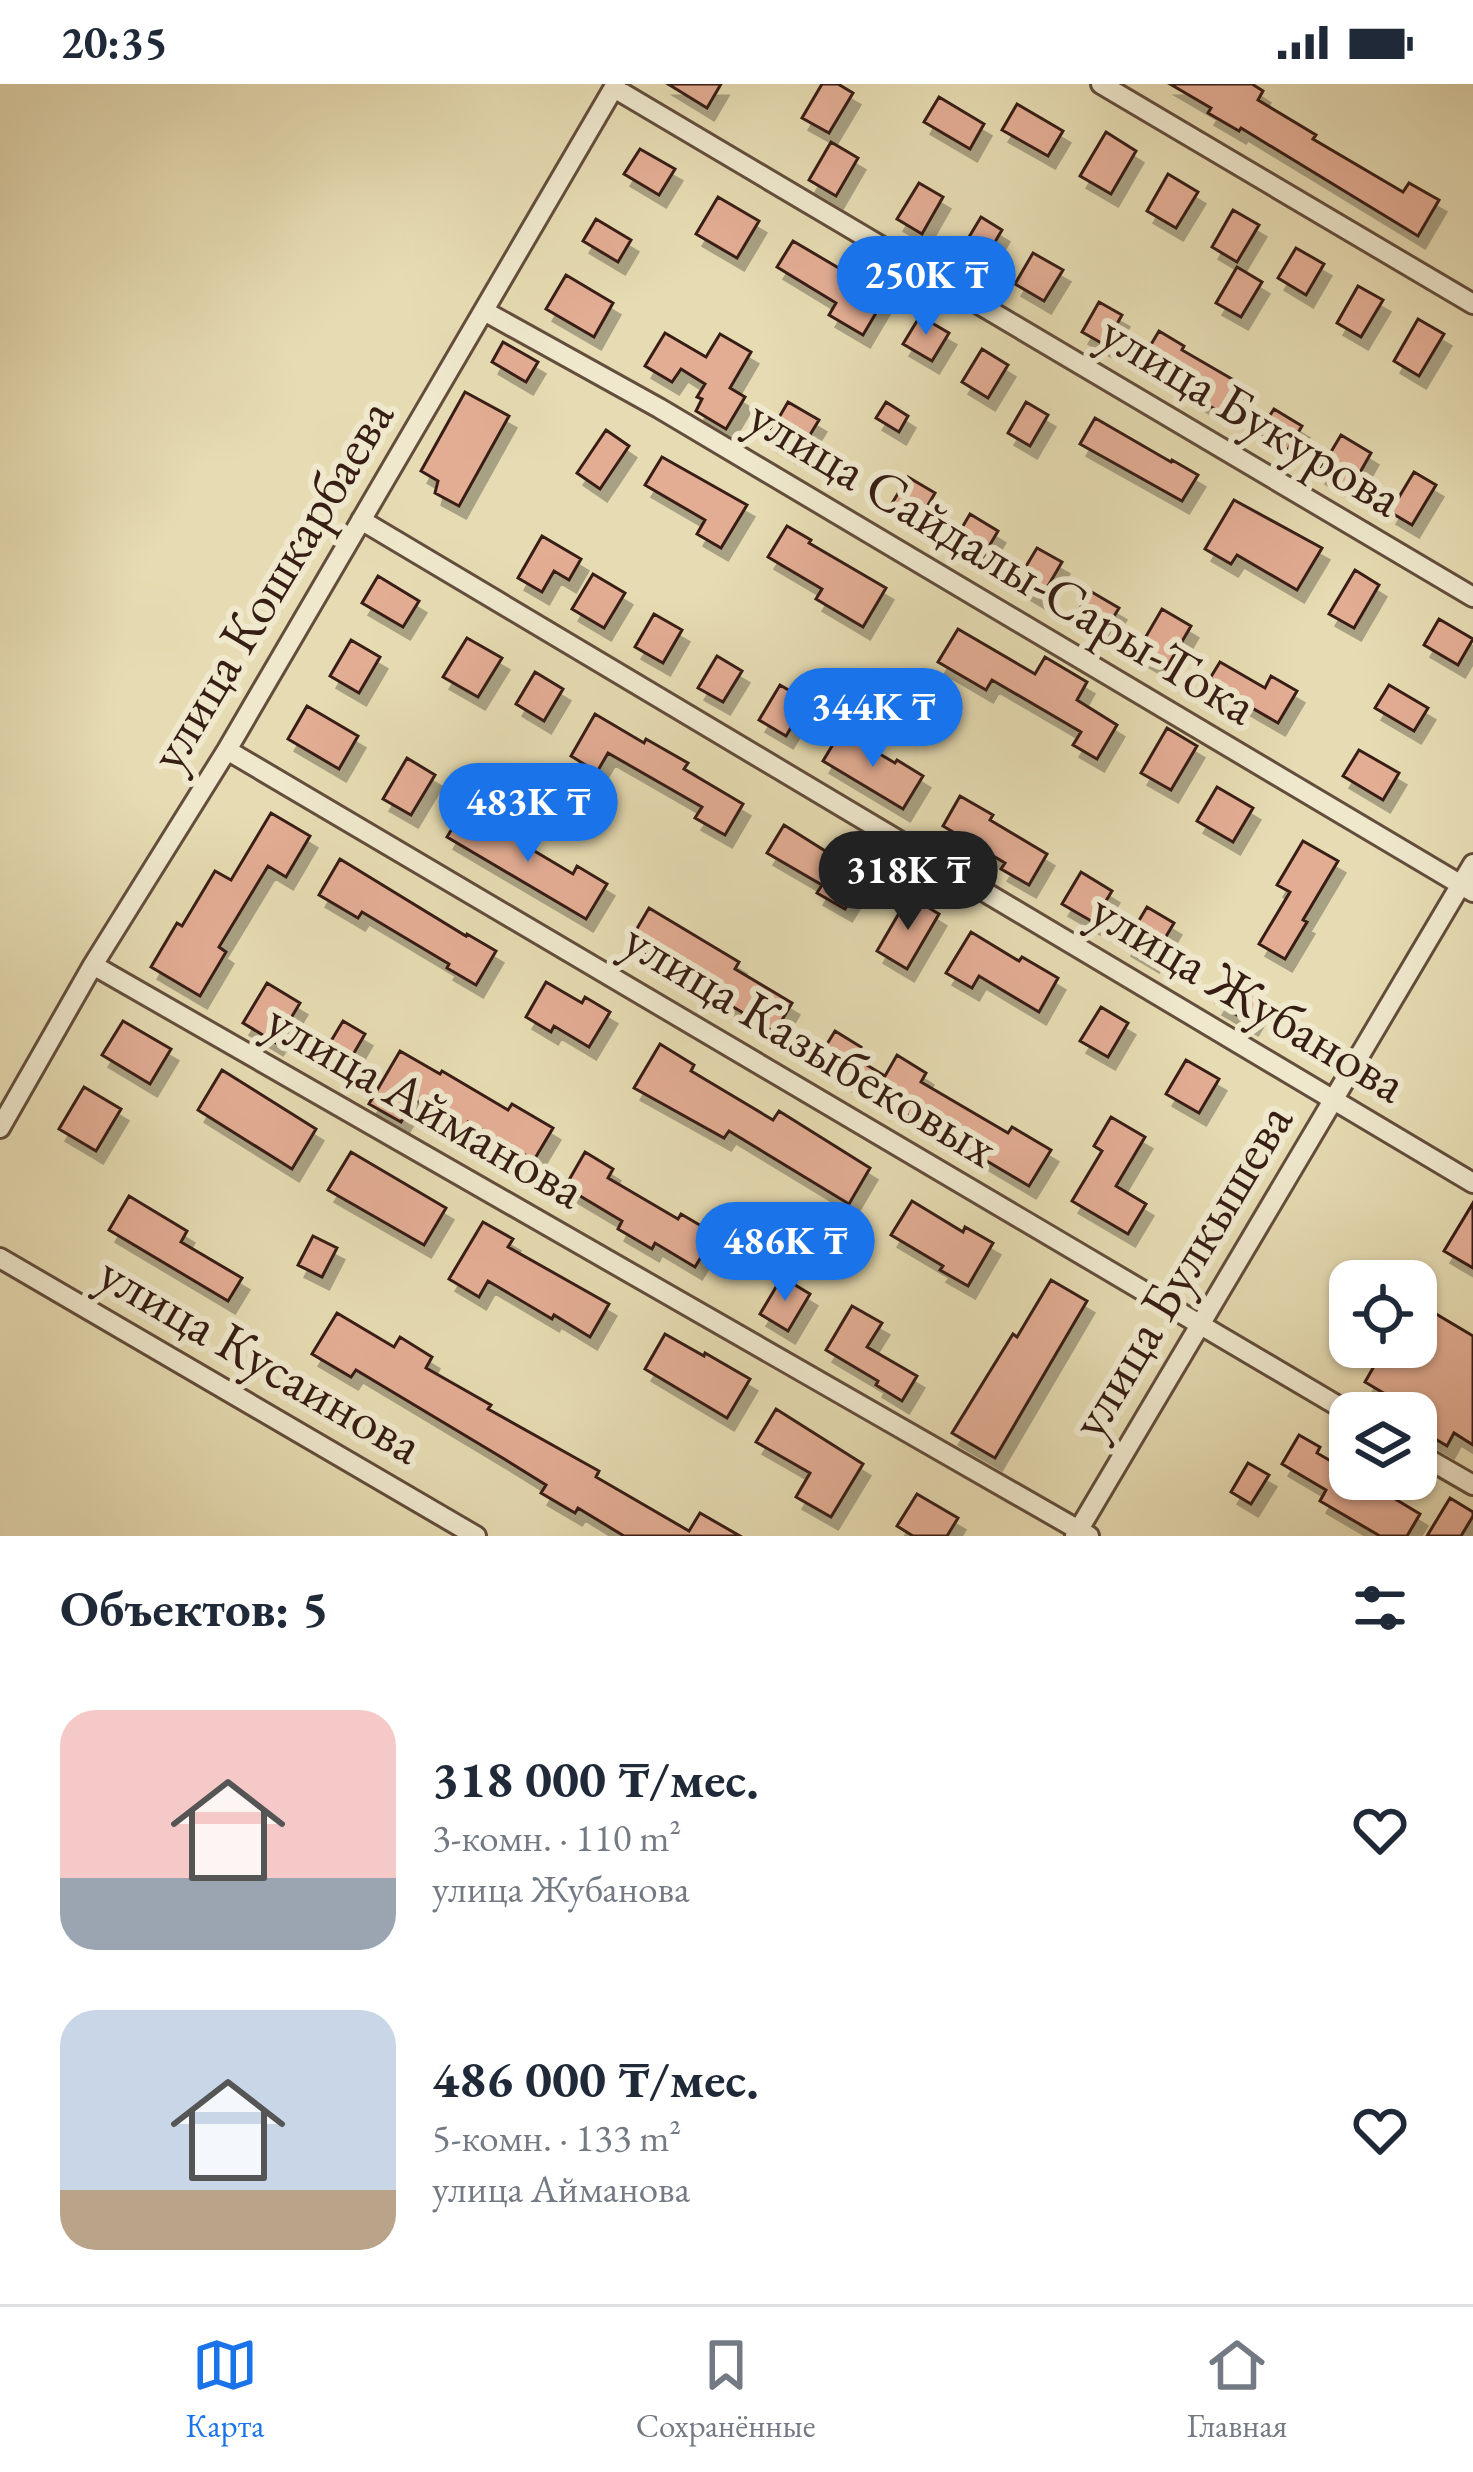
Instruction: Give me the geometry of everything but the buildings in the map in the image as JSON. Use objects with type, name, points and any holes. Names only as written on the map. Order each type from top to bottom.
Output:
[{"type":"street","points":[[1101,84],[1473,304]]},
{"type":"street","name":"улица Кошкарбаева","points":[[0,1128],[615,86]]},
{"type":"street","name":"улица Букурова","points":[[615,86],[1473,597]]},
{"type":"street","name":"улица Сайдалы-Сары-Тока","points":[[484,311],[659,408],[1467,888]]},
{"type":"street","name":"улица Жубанова","points":[[361,520],[1473,1183]]},
{"type":"street","name":"улица Казыбековых","points":[[226,750],[1329,1401]]},
{"type":"street","name":"улица Булкышева","points":[[1081,1534],[1334,1099],[1467,888],[1473,864]]},
{"type":"street","name":"улица Айманова","points":[[93,965],[1081,1534]]},
{"type":"street","name":"улица Кусаинова","points":[[0,1258],[476,1536]]},
{"type":"street","points":[[1437,1464],[1473,1485]]}]
